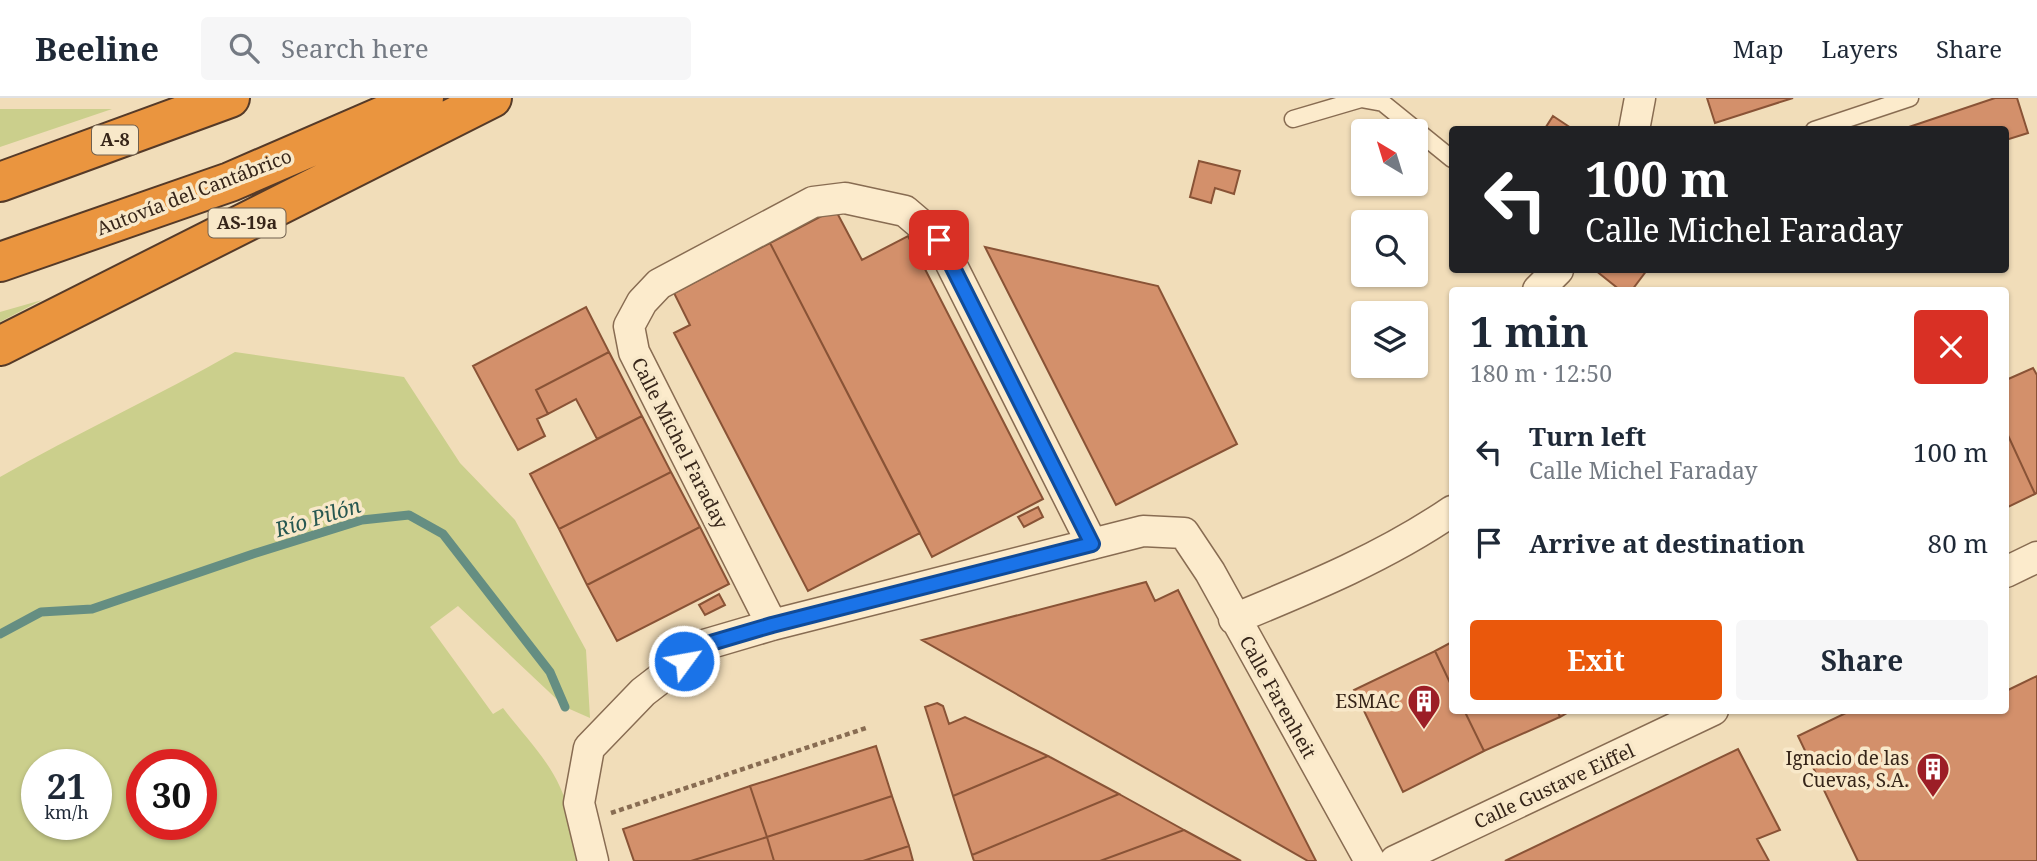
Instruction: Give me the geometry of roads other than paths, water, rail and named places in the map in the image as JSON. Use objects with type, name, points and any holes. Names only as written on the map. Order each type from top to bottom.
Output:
[{"type":"highway","name":"A-8","points":[[0,181],[230,98]]},
{"type":"highway","name":"Autovía del Cantábrico","points":[[0,262],[230,182],[424,98]]},
{"type":"highway","name":"AS-19a","points":[[0,346],[492,98]]},
{"type":"street","points":[[1635,126],[1640,98]]},
{"type":"street","name":"Calle Michel Faraday","points":[[772,625],[634,352],[629,327],[642,302],[659,284],[813,202],[845,198],[905,211],[939,240],[1092,544]]},
{"type":"street","points":[[1541,287],[1555,273]]},
{"type":"street","points":[[1234,619],[1327,581],[1434,524],[1449,513]]},
{"type":"street","name":"Calle Farenheit","points":[[1092,544],[1143,531],[1185,533],[1210,572],[1370,861]]},
{"type":"street","points":[[593,861],[579,803],[589,748],[643,692],[704,645],[772,625],[1092,544]]},
{"type":"street","points":[[2009,571],[2037,557]]},
{"type":"street","name":"Calle Gustave Eiffel","points":[[1395,861],[1705,714]]},
{"type":"lane","points":[[1826,126],[1910,98]]},
{"type":"lane","points":[[1293,119],[1361,99],[1383,103],[1449,157]]},
{"type":"waterway","name":"Río Pilón","points":[[0,634],[41,612],[92,609],[362,520],[409,515],[443,534],[550,672],[565,707]]},
{"type":"place","name":"ESMAC","points":[[1424,731]]},
{"type":"place","name":"Ignacio de las Cuevas, S.A.","points":[[1933,799]]}]
